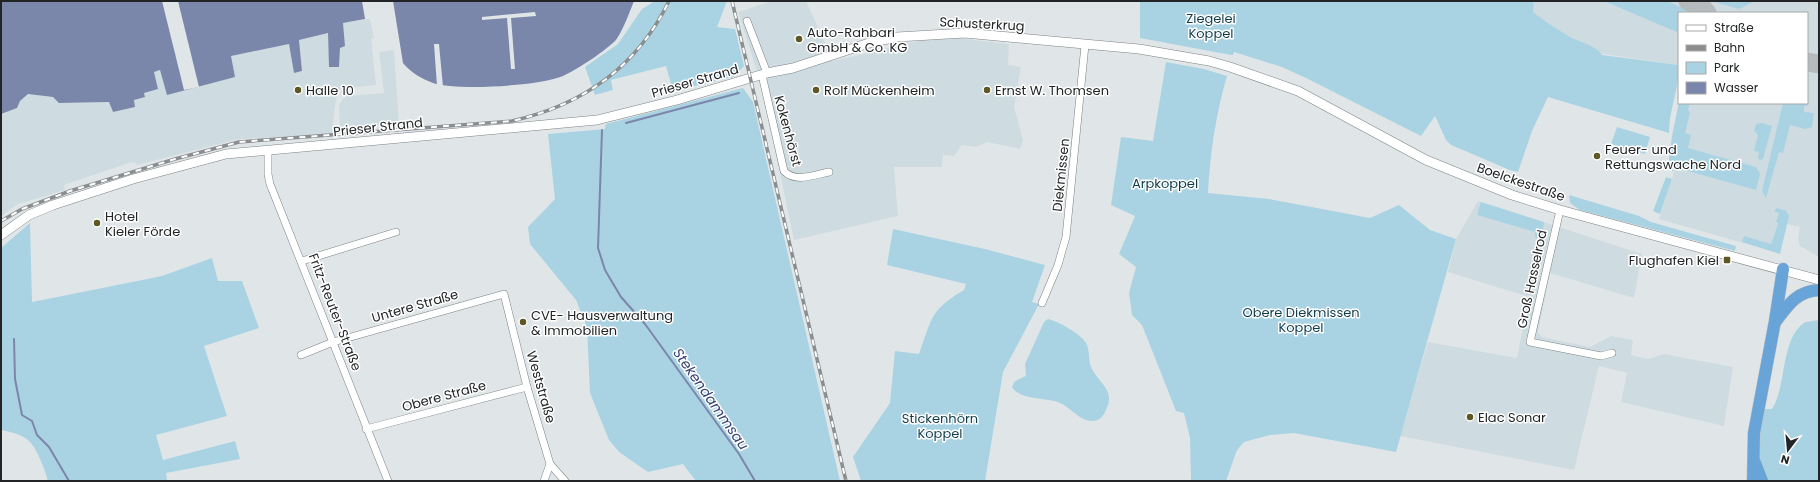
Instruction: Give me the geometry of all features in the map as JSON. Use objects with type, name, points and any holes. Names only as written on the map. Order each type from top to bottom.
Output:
[{"type":"highway","points":[[1753,481],[1753,450],[1756,424],[1776,322],[1783,269]]},
{"type":"highway","points":[[1776,322],[1787,305],[1797,296],[1810,291],[1819,290]]},
{"type":"highway","points":[[1753,450],[1756,467],[1762,481]]},
{"type":"street","points":[[747,21],[764,74]]},
{"type":"street","name":"Schusterkrug","points":[[764,74],[793,68],[869,43],[897,37],[965,33],[1140,49],[1209,61],[1230,67]]},
{"type":"street","name":"Diekmissen","points":[[1042,303],[1058,265],[1066,237],[1086,45]]},
{"type":"street","name":"Boelckestraße","points":[[1230,67],[1298,91],[1426,160],[1512,195],[1560,210],[1783,269],[1819,280]]},
{"type":"street","name":"Prieser Strand","points":[[1,236],[30,215],[39,211],[126,182],[226,154],[597,120],[677,100],[764,74]]},
{"type":"street","name":"Kokenhörst","points":[[764,74],[784,171],[788,176],[795,178],[829,172]]},
{"type":"street","name":"Fritz-Reuter-Straße","points":[[268,150],[268,174],[270,184],[302,262],[366,429],[388,481]]},
{"type":"street","name":"Groß Hasselrod","points":[[1560,210],[1530,342],[1601,356],[1612,353]]},
{"type":"street","points":[[302,262],[396,232]]},
{"type":"street","name":"Untere Straße","points":[[301,355],[333,342],[504,294]]},
{"type":"street","name":"Weststraße","points":[[504,294],[527,387],[550,464],[565,481]]},
{"type":"street","name":"Obere Straße","points":[[366,429],[527,387]]},
{"type":"street","points":[[544,481],[550,464]]},
{"type":"shaded area","points":[[772,1],[806,1],[833,61],[927,39],[958,38],[1009,44],[1008,65],[1021,67],[1014,107],[1023,141],[1020,149],[987,142],[976,147],[962,145],[954,156],[943,155],[942,167],[894,167],[898,216],[794,240],[761,84],[738,12]]},
{"type":"shaded area","points":[[1240,1],[1819,1],[1819,257],[1800,246],[1798,239],[1800,227],[1778,222],[1771,244],[1761,248],[1659,219],[1673,176],[1679,136],[1690,104],[1808,104],[1808,12],[1678,12],[1678,65]]},
{"type":"shaded area","points":[[370,19],[374,38],[371,38],[376,85],[339,89],[335,105],[332,134],[239,139],[141,164],[136,165],[135,162],[129,163],[64,185],[65,190],[18,204],[1,216],[1,114],[17,108],[20,101],[28,94],[53,97],[60,103],[109,102],[113,112],[135,107],[133,100],[145,97],[144,93],[158,89],[154,72],[160,70],[167,94],[235,77],[230,56],[289,44],[294,72],[302,71],[299,40],[328,33],[330,66],[339,67],[340,47],[345,46],[343,23]]},
{"type":"shaded area","points":[[394,50],[399,125],[340,130],[339,105],[343,99],[347,96],[384,93],[379,52]]},
{"type":"shaded area","points":[[1478,201],[1642,254],[1634,298],[1550,273],[1538,332],[1542,337],[1590,347],[1611,336],[1633,340],[1631,355],[1648,359],[1664,354],[1733,367],[1724,426],[1621,402],[1627,373],[1599,366],[1574,470],[1400,436],[1428,342],[1517,358],[1529,297],[1448,272],[1456,239]]},
{"type":"green space","points":[[655,1],[727,1],[717,27],[735,29],[744,66],[733,77],[673,91],[666,66],[611,80],[613,90],[595,95],[585,67],[618,44],[642,9]]},
{"type":"green space","name":"Ziegelei Koppel","points":[[1140,1],[1532,1],[1534,5],[1533,12],[1570,37],[1596,49],[1602,55],[1678,65],[1678,78],[1669,124],[1669,133],[1548,97],[1532,131],[1518,172],[1451,145],[1446,140],[1435,116],[1421,136],[1282,67],[1234,52],[1233,55],[1231,55],[1140,38]]},
{"type":"green space","points":[[1604,1],[1667,1],[1692,12],[1678,12],[1678,33]]},
{"type":"green space","points":[[1711,1],[1755,1],[1739,9]]},
{"type":"green space","name":"Obere Diekmissen Koppel","points":[[1166,62],[1204,69],[1227,76],[1214,134],[1208,193],[1269,199],[1370,218],[1399,205],[1430,230],[1456,239],[1396,452],[1294,433],[1270,435],[1244,442],[1237,450],[1226,481],[1191,481],[1190,438],[1184,413],[1176,411],[1142,325],[1132,315],[1129,293],[1136,267],[1119,254],[1135,216],[1111,205],[1121,137],[1153,141]]},
{"type":"green space","points":[[743,88],[753,102],[840,481],[696,481],[683,464],[648,472],[619,452],[609,440],[590,393],[587,327],[576,300],[530,244],[528,227],[555,199],[548,134],[605,129],[606,124]]},
{"type":"green space","points":[[1679,104],[1690,104],[1688,110],[1690,113],[1685,133],[1691,135],[1688,148],[1756,167],[1760,174],[1756,190],[1677,168],[1678,162],[1674,162],[1673,172],[1668,166]]},
{"type":"green space","points":[[1783,104],[1807,104],[1807,106],[1804,106],[1804,112],[1814,113],[1812,127],[1805,129],[1790,125],[1783,153],[1779,152],[1766,198],[1762,191]]},
{"type":"green space","points":[[1762,123],[1772,126],[1763,159],[1760,160],[1758,158],[1759,152],[1754,151],[1758,135],[1754,131],[1756,124]]},
{"type":"green space","points":[[1617,127],[1650,137],[1645,154],[1611,144]]},
{"type":"green space","points":[[1666,177],[1672,179],[1660,214],[1653,211]]},
{"type":"green space","points":[[1569,195],[1639,216],[1651,222],[1736,246],[1735,251],[1580,210],[1570,203]]},
{"type":"green space","points":[[1481,202],[1544,222],[1542,239],[1535,237],[1535,232],[1477,215]]},
{"type":"green space","points":[[1777,208],[1786,211],[1789,216],[1780,254],[1742,242],[1744,236],[1771,244],[1778,223],[1776,222],[1779,213],[1774,211]]},
{"type":"green space","points":[[30,223],[32,302],[162,276],[212,258],[218,281],[242,281],[259,328],[204,346],[227,416],[156,435],[163,460],[235,441],[240,459],[166,473],[167,481],[48,481],[43,465],[28,440],[12,432],[1,430],[1,248]]},
{"type":"green space","name":"Stickenhörn Koppel","points":[[893,229],[985,249],[1045,265],[1032,302],[1039,304],[1003,372],[985,481],[861,481],[853,457],[890,403],[895,351],[919,354],[930,323],[938,310],[944,303],[964,290],[966,284],[887,265]]},
{"type":"green space","points":[[1048,319],[1063,325],[1074,332],[1083,339],[1087,345],[1091,367],[1106,388],[1109,398],[1104,414],[1095,421],[1082,418],[1060,403],[1020,394],[1012,387],[1015,381],[1026,376],[1025,364],[1044,322]]},
{"type":"green space","points":[[1819,320],[1819,481],[1767,481],[1762,473],[1758,455],[1759,437],[1764,409],[1772,409],[1777,399],[1787,352],[1796,331],[1804,323]]},
{"type":"water","points":[[1,1],[362,1],[365,19],[343,23],[345,46],[340,48],[339,67],[329,67],[328,33],[299,40],[302,71],[294,73],[289,44],[231,56],[235,77],[167,95],[160,70],[154,72],[158,89],[144,93],[145,97],[134,100],[135,107],[113,112],[109,102],[59,103],[53,97],[28,94],[20,101],[17,108],[1,114]]},
{"type":"water","points":[[393,1],[634,1],[617,39],[597,56],[563,76],[552,80],[518,85],[460,87],[433,83],[416,75],[403,63]]},
{"type":"pier","points":[[162,1],[178,1],[199,87],[184,90]]},
{"type":"pier","points":[[535,12],[536,16],[511,18],[515,69],[511,69],[507,18],[482,20],[482,17]]},
{"type":"pier","points":[[434,44],[439,44],[443,87],[437,86]]},
{"type":"waterway","points":[[626,123],[739,93]]},
{"type":"waterway","name":"Stekendammsau","points":[[602,130],[598,248],[605,270],[621,297],[645,324],[739,454],[755,481]]},
{"type":"waterway","points":[[14,339],[15,379],[22,415],[32,421],[37,435],[49,447],[69,481]]},
{"type":"taxiway","points":[[1688,1],[1702,7],[1706,12]]},
{"type":"taxiway","points":[[1808,62],[1819,64]]},
{"type":"railway","points":[[1,221],[22,209],[70,191],[175,159],[239,142],[512,121],[538,114],[562,105],[584,93],[605,80],[624,64],[641,45],[656,24],[669,1]]},
{"type":"railway","points":[[732,1],[846,481]]},
{"type":"place","name":"Auto-Rahbari GmbH & Co. KG","points":[[799,39]]},
{"type":"place","name":"Halle 10","points":[[298,90]]},
{"type":"place","name":"Rolf Mückenheim","points":[[816,90]]},
{"type":"place","name":"Ernst W. Thomsen","points":[[987,90]]},
{"type":"place","name":"Feuer- und Rettungswache Nord","points":[[1597,156]]},
{"type":"place","name":"Hotel Kieler Förde","points":[[97,223]]},
{"type":"place","name":"Flughafen Kiel","points":[[1727,260]]},
{"type":"place","name":"CVE- Hausverwaltung & Immobilien","points":[[523,322]]},
{"type":"place","name":"Elac Sonar","points":[[1470,417]]},
{"type":"park label","name":"Arpkoppel","points":[[1165,183]]}]
